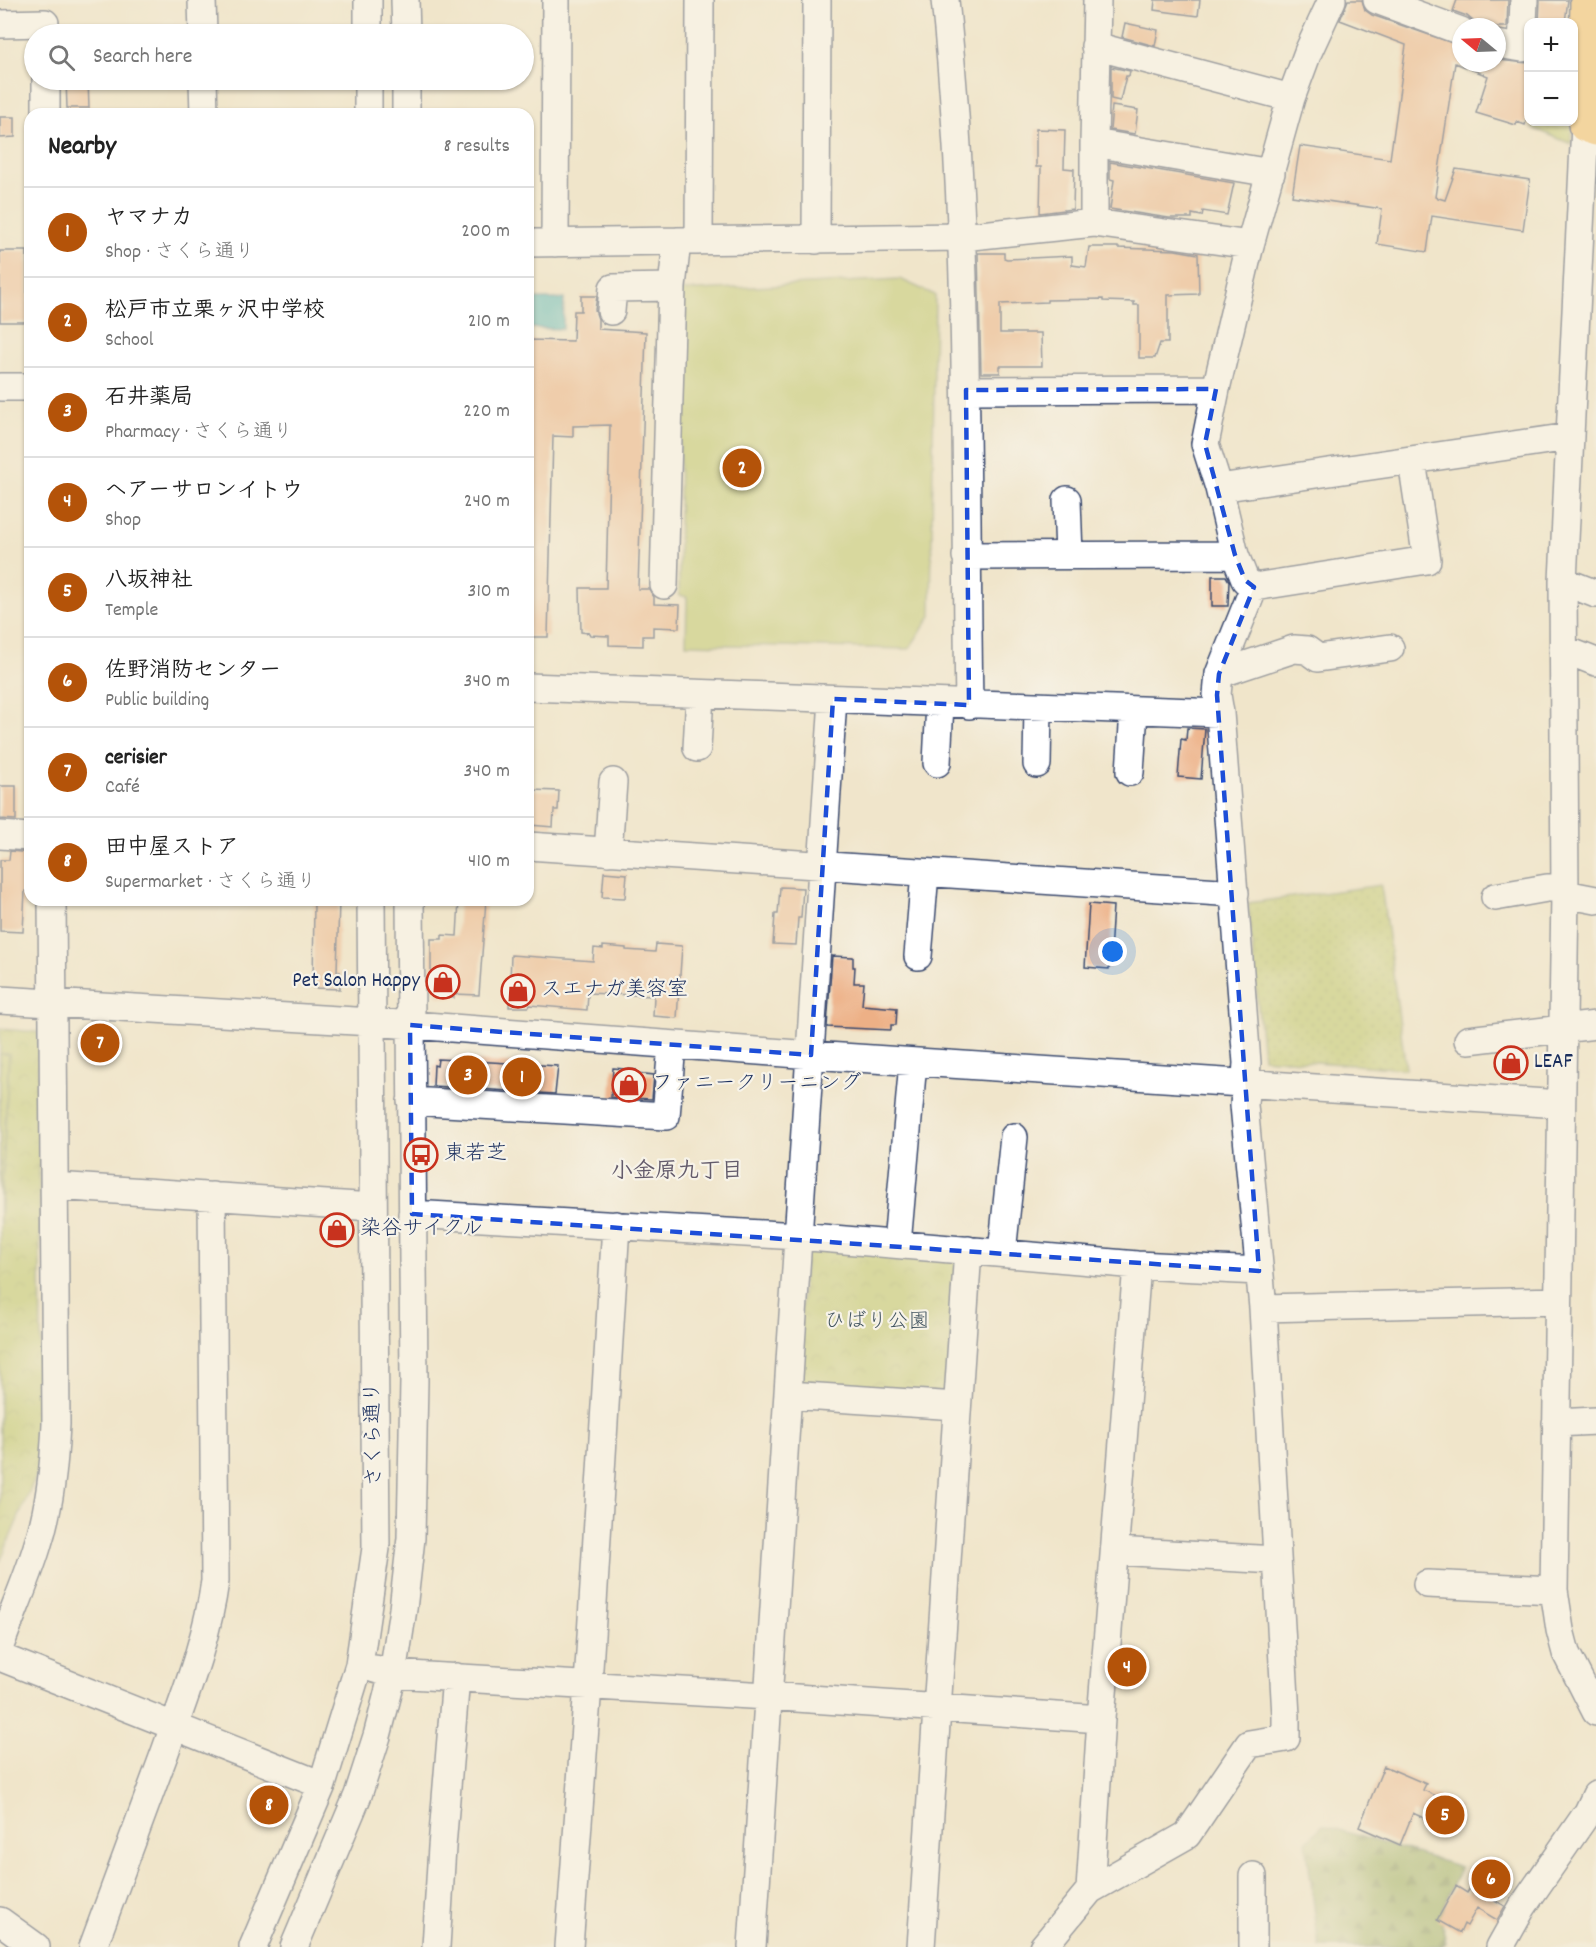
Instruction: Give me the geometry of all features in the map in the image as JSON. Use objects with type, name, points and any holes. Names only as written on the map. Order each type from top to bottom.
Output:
[{"type":"main road","points":[[1587,0],[1580,47],[1591,127]]},
{"type":"street","points":[[202,0],[203,24]]},
{"type":"street","points":[[368,0],[368,24]]},
{"type":"street","points":[[405,0],[406,24]]},
{"type":"street","points":[[555,243],[556,0]]},
{"type":"street","points":[[664,585],[672,287],[688,241],[700,0]]},
{"type":"street","points":[[816,240],[817,0]]},
{"type":"street","points":[[945,0],[953,80],[962,237],[969,705]]},
{"type":"street","points":[[1094,224],[1097,0]]},
{"type":"street","points":[[1332,0],[1308,52],[1291,98],[1250,245],[1205,444],[1219,488],[1235,555],[1245,580],[1254,587],[1427,560],[1412,461]]},
{"type":"street","points":[[1377,0],[1452,28]]},
{"type":"street","points":[[1524,0],[1525,18]]},
{"type":"street","points":[[0,24],[45,19]]},
{"type":"street","points":[[1506,45],[1522,48],[1524,40]]},
{"type":"street","points":[[1095,46],[1291,98]]},
{"type":"street","points":[[46,90],[46,108]]},
{"type":"street","points":[[203,90],[204,108]]},
{"type":"street","points":[[368,90],[368,108]]},
{"type":"street","points":[[406,90],[406,108]]},
{"type":"street","points":[[1591,127],[1569,437],[1563,581],[1565,891],[1554,1590],[1566,1653],[1596,1712]]},
{"type":"street","points":[[1094,143],[1271,173]]},
{"type":"street","points":[[534,243],[962,237],[1094,224],[1250,245]]},
{"type":"street","points":[[611,311],[613,288],[672,287]]},
{"type":"street","points":[[0,387],[24,387]]},
{"type":"street","points":[[966,390],[1216,389]]},
{"type":"street","points":[[1219,488],[1569,437]]},
{"type":"street","points":[[1067,500],[1069,555]]},
{"type":"street","points":[[966,556],[1235,555]]},
{"type":"street","points":[[1563,581],[1596,594]]},
{"type":"street","points":[[1042,1947],[1090,1890],[1187,1835],[1249,1744],[1286,1738],[1263,1308],[1244,1106],[1246,1063],[1235,893],[1217,695],[1219,674],[1254,587]]},
{"type":"street","points":[[1219,674],[1294,649],[1307,650],[1318,658],[1390,648]]},
{"type":"street","points":[[1563,649],[1596,662]]},
{"type":"street","points":[[534,687],[1220,713]]},
{"type":"street","points":[[697,748],[700,694]]},
{"type":"street","points":[[752,1947],[834,699]]},
{"type":"street","points":[[937,763],[940,703]]},
{"type":"street","points":[[1037,764],[1038,707]]},
{"type":"street","points":[[1130,772],[1134,711]]},
{"type":"street","points":[[608,852],[613,782]]},
{"type":"street","points":[[0,835],[24,837]]},
{"type":"street","points":[[534,846],[1235,893]]},
{"type":"street","points":[[918,956],[925,873]]},
{"type":"street","points":[[1495,897],[1547,888],[1596,900]]},
{"type":"street","points":[[0,1646],[37,1546],[52,1485],[56,1424],[52,906]]},
{"type":"street","name":"さくら通り","points":[[253,1947],[322,1785],[359,1665],[376,1548],[371,906]]},
{"type":"street","name":"さくら通り","points":[[294,1947],[358,1795],[377,1736],[393,1674],[411,1538],[414,1381],[410,906]]},
{"type":"street","points":[[0,1000],[372,1022],[811,1055],[1561,1104]]},
{"type":"street","points":[[1468,1040],[1596,1025]]},
{"type":"street","points":[[411,1101],[666,1116],[672,1045]]},
{"type":"street","points":[[897,1244],[913,1062]]},
{"type":"street","points":[[1002,1253],[1014,1137]]},
{"type":"street","points":[[55,1186],[373,1207]]},
{"type":"street","points":[[93,1947],[206,1632],[215,1581],[212,1197]]},
{"type":"street","points":[[412,1214],[798,1236],[1137,1265],[1259,1271]]},
{"type":"street","points":[[569,1947],[588,1684],[616,1226]]},
{"type":"street","points":[[921,1947],[968,1250]]},
{"type":"street","points":[[1090,1890],[1101,1719],[1137,1265]]},
{"type":"street","points":[[1263,1308],[1558,1301]]},
{"type":"street","points":[[788,1395],[957,1406]]},
{"type":"street","points":[[1556,1423],[1596,1421]]},
{"type":"street","points":[[1115,1551],[1276,1560]]},
{"type":"street","points":[[1426,1584],[1554,1590]]},
{"type":"street","points":[[0,1657],[322,1785]]},
{"type":"street","points":[[359,1665],[393,1674],[588,1684],[1101,1719]]},
{"type":"street","points":[[436,1947],[456,1677]]},
{"type":"street","points":[[1500,1947],[1522,1906],[1588,1812],[1596,1795]]},
{"type":"street","points":[[1253,1876],[1253,1947]]},
{"type":"street","points":[[0,1921],[36,1947]]},
{"type":"highlighted area","points":[[1216,389],[1205,444],[1235,555],[1245,580],[1254,587],[1219,674],[1217,695],[1259,1271],[412,1214],[410,1025],[811,1055],[833,699],[969,705],[966,390]]},
{"type":"green space","points":[[1534,126],[1572,126],[1571,144],[1533,128]]},
{"type":"green space","points":[[900,279],[935,295],[931,616],[909,649],[686,644],[687,597],[679,595],[680,291]]},
{"type":"green space","points":[[1381,885],[1406,1069],[1263,1058],[1248,903]]},
{"type":"green space","points":[[0,1029],[38,1032],[42,1461],[0,1562]]},
{"type":"green space","points":[[0,1054],[9,1054],[0,1223]]},
{"type":"green space","name":"ひばり公園","points":[[812,1248],[951,1258],[958,1264],[948,1393],[796,1383],[805,1255]]},
{"type":"green space","points":[[1323,1825],[1461,1867],[1440,1914],[1446,1943],[1441,1947],[1319,1947],[1306,1842]]},
{"type":"water","points":[[534,299],[564,299],[563,329],[534,328]]},
{"type":"building","points":[[1155,0],[1200,0],[1198,16],[1154,10]]},
{"type":"building","points":[[1348,0],[1362,0],[1365,10],[1372,15],[1452,43],[1454,72],[1435,197],[1445,200],[1456,169],[1530,180],[1523,230],[1432,216],[1427,252],[1377,244],[1382,209],[1292,196],[1300,146],[1390,159],[1406,45],[1340,20]]},
{"type":"building","points":[[1457,0],[1508,0],[1507,27],[1506,18],[1469,18],[1453,11]]},
{"type":"building","points":[[1540,0],[1568,0],[1566,18],[1539,18]]},
{"type":"building","points":[[1125,23],[1158,30],[1155,46],[1122,37]]},
{"type":"building","points":[[1506,61],[1524,63],[1524,125],[1517,122],[1516,125],[1476,113],[1488,76],[1478,72],[1506,72]]},
{"type":"building","points":[[1111,67],[1130,71],[1129,76],[1126,76],[1120,101],[1111,99]]},
{"type":"building","points":[[66,90],[88,90],[89,108],[67,108]]},
{"type":"building","points":[[1112,106],[1138,110],[1135,134],[1110,130]]},
{"type":"building","points":[[0,117],[15,117],[15,137],[0,138]]},
{"type":"building","points":[[1036,129],[1065,130],[1064,168],[1074,169],[1073,209],[1040,213],[1041,167],[1036,167]]},
{"type":"building","points":[[1110,162],[1234,183],[1227,215],[1203,211],[1202,216],[1192,214],[1192,218],[1169,218],[1110,209],[1114,180],[1110,179]]},
{"type":"building","points":[[1089,247],[1175,250],[1198,254],[1199,294],[1168,295],[1168,343],[1160,343],[1155,358],[1139,358],[1139,305],[1134,305],[1134,302],[1103,301],[1103,299],[1000,304],[1000,333],[1041,333],[1042,366],[1000,366],[1000,373],[981,373],[978,253],[1004,253],[1004,258],[1007,259],[1072,256],[1072,265],[1086,267]]},
{"type":"building","points":[[0,251],[24,251],[24,322],[0,322]]},
{"type":"building","points":[[581,296],[597,296],[595,310],[598,329],[646,332],[638,589],[649,589],[654,597],[654,604],[680,605],[679,628],[653,627],[653,636],[643,636],[643,646],[609,645],[609,636],[581,632],[580,588],[606,588],[610,425],[573,426],[573,437],[553,436],[548,637],[534,637],[534,340],[573,341],[574,311],[581,311]]},
{"type":"building","points":[[1212,576],[1226,576],[1229,581],[1228,606],[1212,606]]},
{"type":"building","points":[[1187,728],[1205,729],[1201,779],[1178,777],[1181,739],[1186,740]]},
{"type":"building","points":[[0,786],[16,786],[16,820],[0,819]]},
{"type":"building","points":[[534,790],[559,791],[558,810],[554,810],[553,827],[534,825]]},
{"type":"building","points":[[10,851],[24,852],[23,932],[0,931],[0,860],[9,860]]},
{"type":"building","points":[[604,872],[627,874],[625,898],[602,897]]},
{"type":"building","points":[[780,887],[803,888],[796,945],[773,944]]},
{"type":"building","points":[[1089,904],[1113,906],[1109,969],[1085,967]]},
{"type":"building","points":[[314,906],[339,906],[337,972],[340,972],[340,989],[313,988]]},
{"type":"building","points":[[459,906],[486,906],[479,995],[454,994],[454,998],[439,997],[431,988],[431,939],[442,939],[442,935],[457,936]]},
{"type":"building","points":[[656,944],[682,946],[677,1018],[653,1016],[654,996],[588,993],[587,1010],[530,1005],[529,1007],[509,1007],[511,955],[593,961],[594,948],[603,949],[603,946],[655,952]]},
{"type":"building","points":[[832,956],[853,957],[854,983],[864,983],[862,1005],[897,1008],[896,1025],[891,1025],[891,1030],[827,1027]]},
{"type":"building","points":[[438,1059],[558,1066],[555,1094],[433,1086],[434,1065],[437,1066]]},
{"type":"building","points":[[613,1068],[636,1070],[636,1073],[654,1075],[652,1099],[611,1097]]},
{"type":"building","points":[[1384,1766],[1426,1784],[1423,1790],[1460,1807],[1449,1830],[1413,1813],[1400,1845],[1359,1827]]},
{"type":"building","points":[[1484,1865],[1506,1878],[1493,1899],[1505,1906],[1497,1920],[1477,1908],[1467,1926],[1464,1924],[1460,1933],[1437,1920],[1456,1886],[1467,1893]]},
{"type":"place","name":"松戸市立栗ヶ沢中学校","points":[[742,468]]},
{"type":"place","name":"Pet Salon Happy","points":[[443,982]]},
{"type":"place","name":"スエナガ美容室","points":[[518,991]]},
{"type":"place","name":"cerisier","points":[[100,1043]]},
{"type":"place","name":"LEAF","points":[[1511,1063]]},
{"type":"place","name":"石井薬局","points":[[468,1075]]},
{"type":"place","name":"ヤマナカ","points":[[522,1077]]},
{"type":"place","name":"ファニークリーニング","points":[[629,1085]]},
{"type":"place","name":"東若芝","points":[[421,1155]]},
{"type":"place","name":"染谷サイクル","points":[[337,1230]]},
{"type":"place","name":"ヘアーサロンイトウ","points":[[1127,1667]]},
{"type":"place","name":"田中屋ストア","points":[[269,1805]]},
{"type":"place","name":"八坂神社","points":[[1445,1815]]},
{"type":"place","name":"佐野消防センター","points":[[1491,1879]]},
{"type":"district","name":"小金原九丁目","points":[[677,1172]]}]
